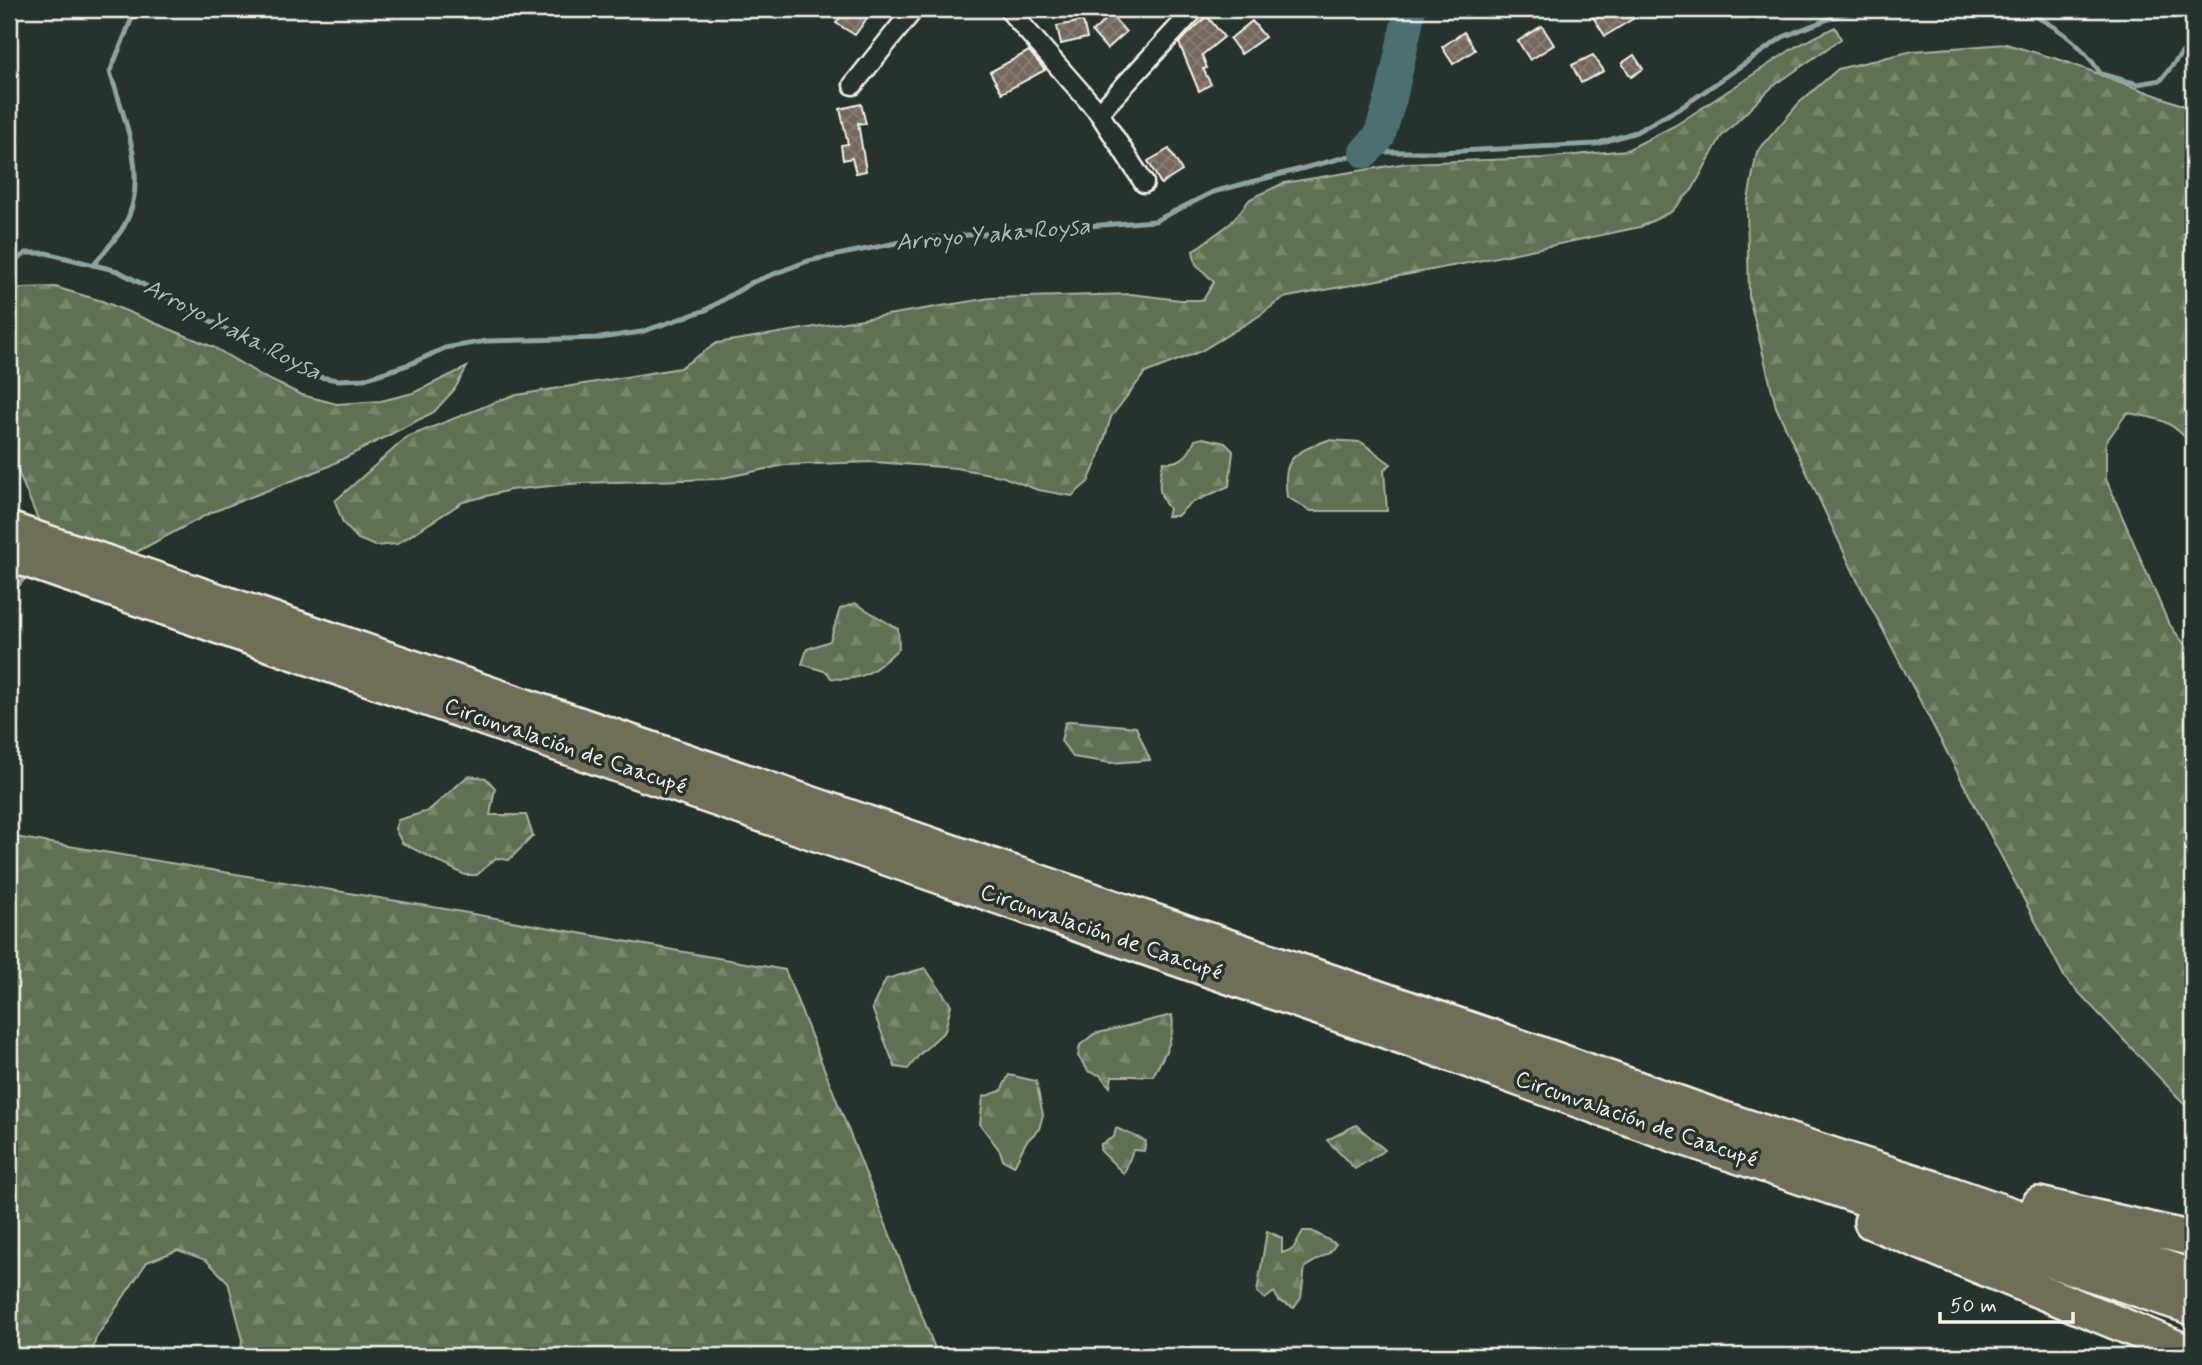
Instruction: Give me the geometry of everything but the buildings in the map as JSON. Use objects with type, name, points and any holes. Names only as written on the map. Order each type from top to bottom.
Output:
[{"type":"highway","name":"Circunvalación de Caacupé","points":[[9,529],[1479,1032],[1724,1119],[2193,1277]]},
{"type":"highway","name":"Circunvalación de Caacupé","points":[[9,554],[1414,1041],[1677,1136],[2193,1308]]},
{"type":"highway","points":[[1677,1136],[1701,1153],[2193,1354]]},
{"type":"highway","points":[[1946,1192],[1987,1193],[2193,1239]]},
{"type":"street","points":[[853,85],[914,9]]},
{"type":"street","points":[[1008,9],[1099,113],[1144,183]]},
{"type":"street","points":[[1099,113],[1195,9]]},
{"type":"green space","points":[[1835,27],[1841,39],[1772,87],[1721,137],[1692,190],[1671,212],[1640,227],[1283,298],[1201,351],[1145,373],[1111,417],[1088,482],[1072,496],[1038,490],[1001,476],[956,468],[874,462],[785,465],[718,479],[581,483],[510,490],[463,502],[397,544],[375,546],[358,539],[343,523],[335,501],[407,437],[511,396],[680,368],[717,343],[990,298],[1131,294],[1203,300],[1214,282],[1196,264],[1193,251],[1231,223],[1250,199],[1284,183],[1407,163],[1543,158],[1627,150],[1676,125],[1795,47]]},
{"type":"green space","points":[[2006,44],[2064,61],[2193,109],[2193,446],[2179,431],[2164,422],[2127,413],[2106,442],[2106,479],[2168,622],[2193,656],[2193,1113],[2065,978],[1858,582],[1776,407],[1749,297],[1747,205],[1757,152],[1799,103],[1838,69],[1913,51]]},
{"type":"green space","points":[[55,287],[102,301],[213,347],[266,378],[302,395],[337,404],[381,401],[413,393],[467,367],[454,390],[434,412],[327,467],[210,513],[108,567],[74,595],[53,588],[44,577],[42,529],[9,450],[9,297],[21,288]]},
{"type":"green space","points":[[1203,438],[1225,443],[1233,451],[1229,486],[1189,504],[1177,516],[1167,516],[1169,509],[1160,487],[1163,462],[1179,460],[1187,454],[1195,440]]},
{"type":"green space","points":[[1328,440],[1361,442],[1391,464],[1384,470],[1387,511],[1311,511],[1287,497],[1286,473],[1293,459],[1298,453]]},
{"type":"green space","points":[[855,603],[898,629],[899,648],[869,673],[852,678],[831,678],[827,672],[802,664],[807,649],[830,641],[840,609]]},
{"type":"green space","points":[[1071,721],[1136,727],[1150,760],[1111,763],[1073,757],[1061,741],[1065,723]]},
{"type":"green space","points":[[468,776],[486,778],[495,788],[490,815],[526,815],[533,836],[509,860],[496,858],[477,875],[465,875],[402,843],[395,829],[398,820],[428,811]]},
{"type":"green space","points":[[9,836],[445,909],[785,970],[938,1356],[241,1356],[242,1336],[228,1282],[206,1260],[178,1250],[147,1262],[96,1338],[91,1356],[9,1356],[9,1152],[18,1059],[9,1014]]},
{"type":"green space","points":[[925,968],[951,1005],[945,1031],[908,1069],[895,1067],[872,1008],[886,979]]},
{"type":"green space","points":[[1172,1015],[1170,1039],[1153,1076],[1112,1076],[1110,1087],[1100,1075],[1089,1072],[1078,1056],[1080,1045],[1094,1034]]},
{"type":"green space","points":[[1009,1075],[1036,1081],[1043,1115],[1039,1129],[1026,1142],[1014,1166],[1003,1160],[1000,1151],[980,1124],[983,1097],[1001,1091]]},
{"type":"green space","points":[[1356,1125],[1385,1150],[1355,1169],[1327,1140]]},
{"type":"green space","points":[[1116,1128],[1146,1141],[1144,1151],[1133,1150],[1124,1174],[1100,1150],[1101,1144],[1114,1137]]},
{"type":"green space","points":[[1267,1231],[1282,1238],[1282,1253],[1293,1249],[1303,1231],[1312,1231],[1336,1244],[1329,1253],[1305,1267],[1301,1298],[1294,1308],[1279,1301],[1274,1292],[1265,1299],[1257,1292]]},
{"type":"waterway","points":[[93,265],[124,226],[135,190],[135,170],[128,130],[110,72],[132,18],[144,9]]},
{"type":"waterway","name":"Arroyo Y aka Roysa","points":[[1365,152],[1379,137],[1391,98],[1410,9]]},
{"type":"waterway","name":"Arroyo Y aka Roysa","points":[[9,264],[26,253],[46,253],[118,271],[313,376],[338,380],[364,379],[410,364],[445,348],[487,341],[600,338],[641,332],[706,310],[753,282],[808,261],[916,239],[1155,221],[1213,192],[1365,152],[1440,152],[1596,144],[1636,132],[1682,107],[1783,37],[1841,14],[1875,9]]},
{"type":"waterway","points":[[2014,9],[2028,13],[2064,34],[2084,52],[2101,74],[2138,84],[2161,80],[2193,39]]},
{"type":"waterway","name":"Arroyo Y aka Roysa","points":[[9,596],[23,579]]}]
